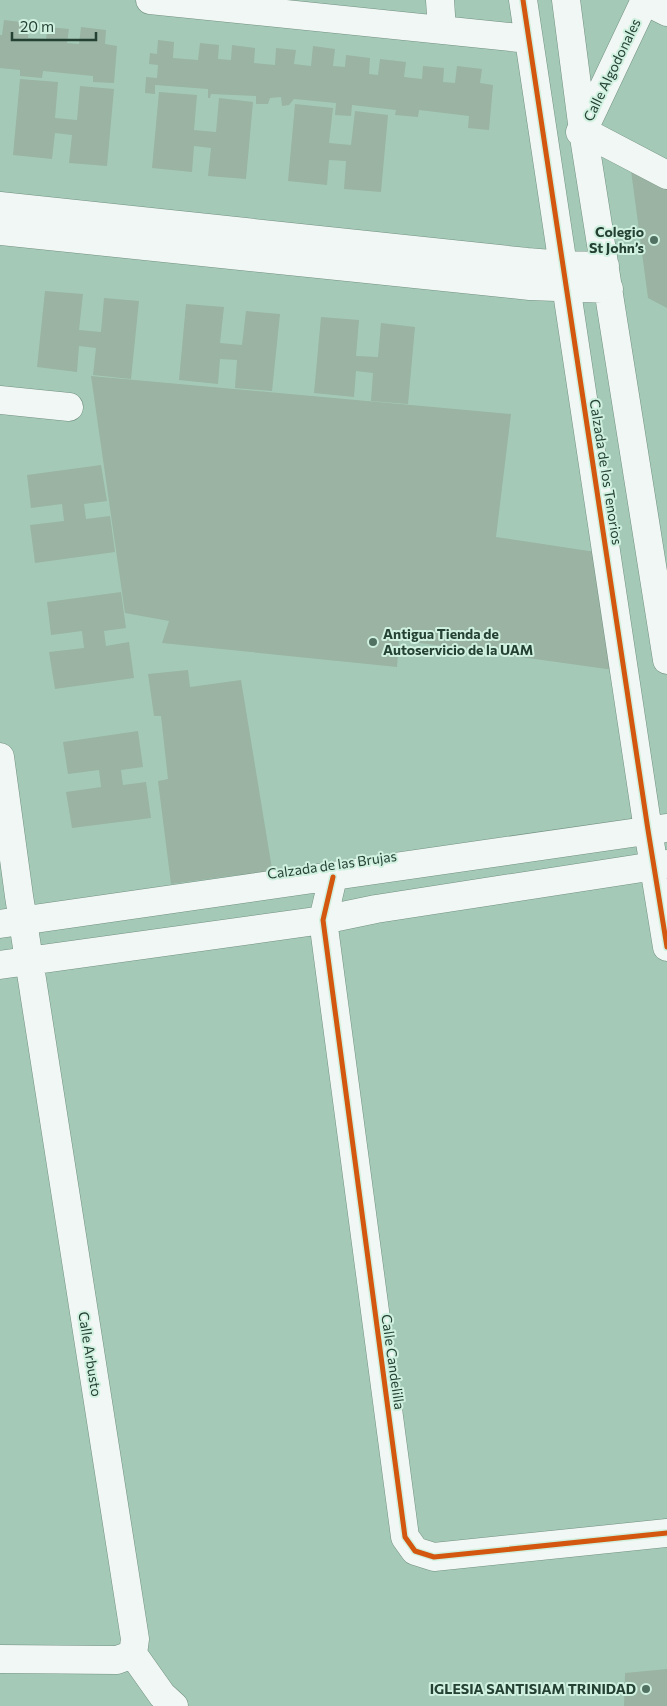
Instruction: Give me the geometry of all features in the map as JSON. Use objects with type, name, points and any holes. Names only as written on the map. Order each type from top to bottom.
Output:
[{"type":"street","points":[[150,0],[529,39]]},
{"type":"street","points":[[440,0],[442,30]]},
{"type":"street","name":"Calzada de los Tenorios","points":[[523,0],[565,276],[658,829],[667,947]]},
{"type":"street","points":[[566,0],[583,131],[607,277],[655,517],[667,660]]},
{"type":"street","name":"Calle Algodonales","points":[[545,143],[583,131],[652,4]]},
{"type":"street","points":[[583,131],[667,175]]},
{"type":"street","points":[[0,206],[565,276],[607,277]]},
{"type":"street","points":[[0,231],[530,286],[565,276]]},
{"type":"street","points":[[0,400],[69,407]]},
{"type":"street","name":"Calle Arbusto","points":[[0,757],[12,922],[29,961],[135,1639],[133,1654]]},
{"type":"street","name":"Calzada de las Brujas","points":[[12,922],[658,829]]},
{"type":"street","points":[[518,850],[524,886]]},
{"type":"street","points":[[0,965],[323,920],[524,886],[661,866]]},
{"type":"street","points":[[323,920],[333,877]]},
{"type":"street","points":[[0,906],[2,910],[12,916],[12,922]]},
{"type":"street","name":"Calle Candelilla","points":[[323,920],[404,1537],[415,1551],[434,1557],[667,1533]]},
{"type":"street","points":[[0,1659],[117,1660],[133,1654],[162,1695],[174,1706]]},
{"type":"building","points":[[4,20],[30,23],[28,38],[46,39],[48,27],[69,29],[67,43],[79,44],[81,27],[106,30],[105,44],[117,46],[114,83],[93,82],[93,76],[43,71],[42,78],[20,76],[20,70],[0,68],[0,35],[2,35]]},
{"type":"building","points":[[158,40],[174,42],[173,58],[198,60],[200,43],[219,45],[218,59],[231,60],[232,45],[255,48],[254,63],[275,65],[276,48],[296,50],[294,64],[311,66],[313,46],[335,49],[333,66],[345,67],[346,55],[370,58],[369,74],[378,75],[380,59],[406,62],[404,77],[422,79],[423,66],[444,68],[443,82],[455,83],[457,66],[482,69],[480,83],[493,85],[489,130],[468,128],[469,116],[419,110],[418,117],[395,115],[396,110],[352,105],[351,116],[335,115],[336,103],[294,99],[289,105],[282,106],[281,97],[270,98],[268,104],[256,104],[256,96],[211,94],[210,98],[208,98],[208,89],[155,85],[155,94],[145,93],[146,77],[157,78],[158,65],[149,64],[150,53],[157,54]]},
{"type":"building","points":[[20,79],[58,82],[55,118],[77,120],[80,86],[114,89],[107,166],[69,163],[72,135],[55,133],[52,159],[13,155]]},
{"type":"building","points":[[159,92],[197,95],[194,130],[216,132],[219,98],[253,102],[246,179],[208,176],[211,148],[194,146],[192,172],[152,168]]},
{"type":"building","points":[[295,104],[333,108],[329,143],[351,145],[355,111],[388,115],[381,192],[344,189],[346,161],[329,160],[327,185],[288,181]]},
{"type":"building","name":"Colegio St John’s","points":[[630,163],[667,182],[667,308],[648,298]]},
{"type":"building","points":[[45,291],[83,294],[79,330],[101,332],[104,298],[139,301],[131,379],[93,375],[96,348],[79,346],[77,372],[37,367]]},
{"type":"building","points":[[186,304],[224,307],[220,343],[242,345],[246,311],[280,314],[272,391],[235,388],[237,360],[220,359],[218,384],[179,380]]},
{"type":"building","points":[[321,317],[359,320],[356,356],[378,357],[381,323],[415,327],[408,404],[371,401],[373,373],[356,371],[354,397],[314,393]]},
{"type":"building","points":[[91,376],[511,414],[496,537],[602,553],[621,671],[399,640],[397,667],[162,643],[169,621],[125,613]]},
{"type":"building","points":[[101,465],[107,501],[84,504],[86,519],[110,516],[115,552],[35,563],[30,525],[64,521],[62,504],[31,508],[27,475]]},
{"type":"building","points":[[121,592],[126,628],[104,631],[106,646],[129,642],[134,678],[55,689],[49,652],[84,648],[82,631],[51,635],[47,602]]},
{"type":"building","points":[[188,670],[190,687],[241,680],[273,875],[239,880],[237,875],[171,884],[158,781],[168,779],[161,716],[154,716],[148,674]]},
{"type":"building","points":[[138,731],[143,767],[121,770],[123,785],[146,782],[151,818],[72,828],[66,792],[101,787],[99,770],[68,774],[63,742]]},
{"type":"building","name":"IGLESIA SANTISIAM TRINIDAD","points":[[667,1669],[667,1706],[624,1706],[625,1673]]},
{"type":"cycle path","points":[[523,0],[667,947]]},
{"type":"cycle path","points":[[333,877],[323,920],[405,1537],[415,1551],[434,1557],[667,1533]]},
{"type":"place","name":"Colegio St John’s","points":[[654,240]]},
{"type":"place","name":"Antigua Tienda de Autoservicio de la UAM","points":[[373,642]]},
{"type":"place","name":"IGLESIA SANTISIAM TRINIDAD","points":[[646,1689]]}]
